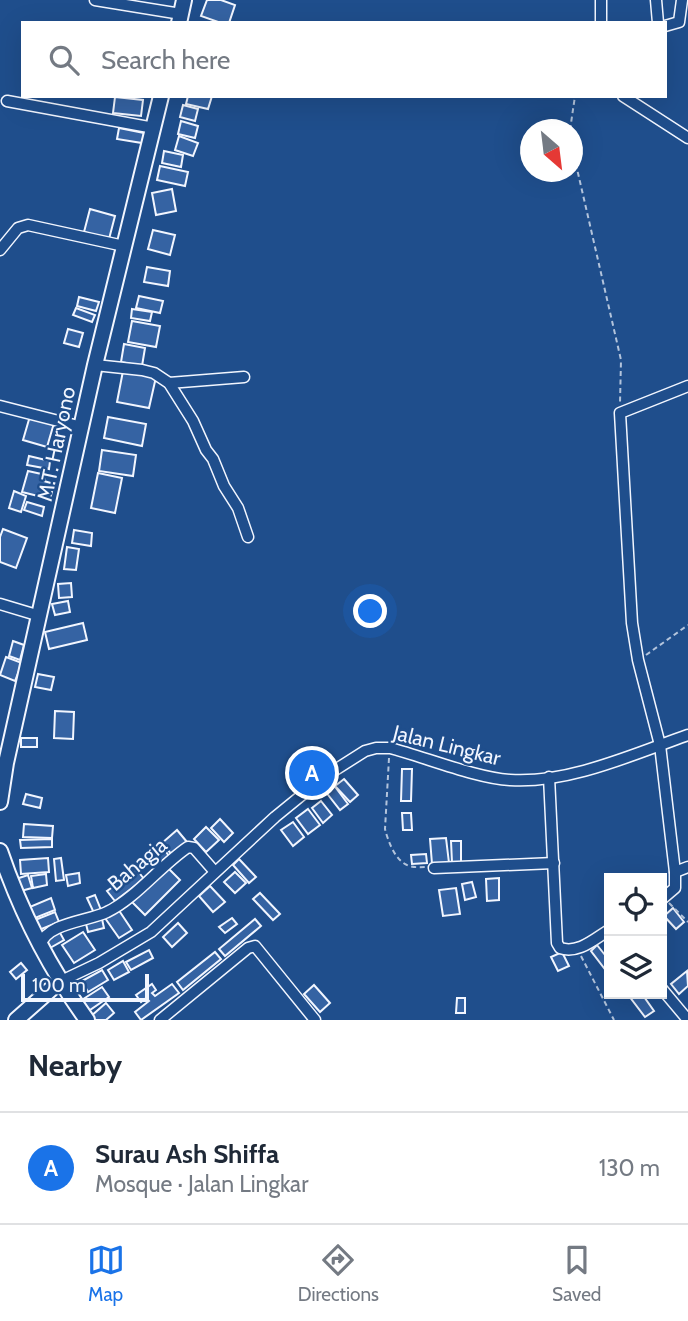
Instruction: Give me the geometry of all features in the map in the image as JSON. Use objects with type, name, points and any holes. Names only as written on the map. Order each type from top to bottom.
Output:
[{"type":"highway","name":"M.T. Haryono","points":[[0,802],[6,763],[95,365],[161,98]]},
{"type":"highway","points":[[0,850],[3,869],[59,982],[87,1020]]},
{"type":"highway","points":[[16,1020],[59,982]]},
{"type":"street","points":[[83,0],[181,12]]},
{"type":"street","points":[[601,0],[601,21]]},
{"type":"street","points":[[656,0],[658,21]]},
{"type":"street","points":[[667,25],[679,22],[682,0]]},
{"type":"street","points":[[626,98],[688,138]]},
{"type":"street","points":[[7,101],[154,128]]},
{"type":"street","points":[[0,250],[18,228],[28,225],[124,246]]},
{"type":"street","points":[[95,365],[142,370],[154,373],[169,383],[213,459],[238,508],[248,537]]},
{"type":"street","points":[[169,383],[244,377]]},
{"type":"street","points":[[667,895],[675,888],[675,872],[660,745],[638,660],[629,594],[626,483],[620,413],[688,386]]},
{"type":"street","points":[[0,407],[82,428]]},
{"type":"street","points":[[0,604],[40,616]]},
{"type":"street","name":"Jalan Lingkar","points":[[59,982],[99,963],[150,932],[275,817],[324,778],[365,751],[390,748],[509,780],[581,771],[688,735]]},
{"type":"street","points":[[549,777],[557,943],[560,948],[570,951],[604,933]]},
{"type":"street","name":"Bahagia","points":[[41,944],[43,937],[51,931],[116,907],[188,847],[194,848],[215,872]]},
{"type":"street","points":[[434,868],[554,863]]},
{"type":"street","points":[[675,872],[688,867]]},
{"type":"street","points":[[160,1020],[248,948],[256,946],[316,1020]]},
{"type":"street","points":[[667,995],[688,1020]]},
{"type":"path","points":[[572,119],[575,98]]},
{"type":"path","points":[[580,182],[621,360],[620,413]]},
{"type":"path","points":[[638,660],[688,625]]},
{"type":"path","points":[[390,748],[385,829],[387,840],[399,859],[408,866],[434,868]]},
{"type":"path","points":[[667,902],[688,922]]},
{"type":"path","points":[[578,949],[614,1020]]},
{"type":"building","points":[[207,0],[221,0],[235,5],[230,21],[215,21],[201,16]]},
{"type":"building","points":[[115,98],[143,100],[141,116],[113,113]]},
{"type":"building","points":[[188,98],[211,98],[208,109],[186,104]]},
{"type":"building","points":[[183,105],[198,109],[195,121],[180,117]]},
{"type":"building","points":[[181,121],[198,126],[195,138],[178,134]]},
{"type":"building","points":[[119,128],[144,133],[142,143],[117,139]]},
{"type":"building","points":[[179,136],[198,143],[193,156],[175,150]]},
{"type":"building","points":[[164,151],[183,155],[181,167],[162,163]]},
{"type":"building","points":[[160,166],[188,172],[185,186],[157,180]]},
{"type":"building","points":[[172,189],[176,211],[156,215],[152,193]]},
{"type":"building","points":[[90,209],[115,216],[109,239],[84,232]]},
{"type":"building","points":[[153,230],[175,235],[170,255],[148,249]]},
{"type":"building","points":[[147,267],[170,271],[168,286],[144,282]]},
{"type":"building","points":[[139,296],[163,301],[160,313],[136,308]]},
{"type":"building","points":[[79,297],[99,302],[96,311],[77,306]]},
{"type":"building","points":[[76,308],[95,315],[92,322],[73,315]]},
{"type":"building","points":[[132,309],[152,312],[150,321],[131,318]]},
{"type":"building","points":[[132,321],[160,326],[156,347],[128,342]]},
{"type":"building","points":[[68,329],[83,333],[79,347],[64,343]]},
{"type":"building","points":[[124,344],[145,348],[142,366],[121,362]]},
{"type":"building","points":[[123,371],[156,377],[149,408],[117,402]]},
{"type":"building","points":[[30,416],[54,423],[47,447],[23,440]]},
{"type":"building","points":[[108,417],[146,424],[142,446],[104,438]]},
{"type":"building","points":[[102,450],[136,455],[133,476],[99,471]]},
{"type":"building","points":[[29,456],[50,461],[49,469],[27,465]]},
{"type":"building","points":[[28,471],[46,475],[44,481],[54,484],[50,499],[22,492]]},
{"type":"building","points":[[98,473],[122,478],[115,513],[91,508]]},
{"type":"building","points":[[14,491],[26,496],[21,512],[9,508]]},
{"type":"building","points":[[27,502],[44,507],[42,516],[24,510]]},
{"type":"building","points":[[3,529],[27,538],[16,568],[0,562],[0,537]]},
{"type":"building","points":[[74,530],[92,533],[91,546],[72,543]]},
{"type":"building","points":[[67,547],[79,549],[76,570],[64,569]]},
{"type":"building","points":[[71,583],[72,597],[59,598],[58,584]]},
{"type":"building","points":[[68,601],[70,612],[55,615],[52,604]]},
{"type":"building","points":[[83,623],[87,640],[49,649],[45,632]]},
{"type":"building","points":[[13,641],[24,645],[20,660],[9,656]]},
{"type":"building","points":[[6,657],[22,663],[15,681],[0,675]]},
{"type":"building","points":[[38,674],[54,677],[51,690],[35,687]]},
{"type":"building","points":[[55,711],[74,712],[73,739],[54,738]]},
{"type":"building","points":[[21,738],[37,738],[37,747],[21,747]]},
{"type":"building","points":[[402,769],[412,769],[411,801],[401,801]]},
{"type":"building","points":[[344,779],[358,795],[350,802],[335,786]]},
{"type":"building","points":[[333,784],[348,804],[340,810],[325,791]]},
{"type":"building","points":[[26,794],[42,798],[40,808],[23,804]]},
{"type":"building","points":[[321,801],[332,815],[323,823],[312,808]]},
{"type":"building","points":[[308,809],[320,825],[308,834],[296,818]]},
{"type":"building","points":[[402,813],[411,813],[412,830],[403,830]]},
{"type":"building","points":[[220,819],[233,833],[224,842],[211,828]]},
{"type":"building","points":[[293,822],[304,837],[293,846],[281,830]]},
{"type":"building","points":[[24,824],[53,826],[52,838],[23,837]]},
{"type":"building","points":[[206,827],[219,840],[206,852],[194,839]]},
{"type":"building","points":[[177,830],[187,842],[172,855],[162,843]]},
{"type":"building","points":[[446,838],[449,863],[432,864],[430,839]]},
{"type":"building","points":[[52,839],[52,847],[21,848],[20,840]]},
{"type":"building","points":[[451,841],[461,841],[461,863],[452,863]]},
{"type":"building","points":[[161,845],[169,856],[154,867],[146,857]]},
{"type":"building","points":[[426,854],[427,863],[412,864],[411,855]]},
{"type":"building","points":[[48,858],[49,872],[21,874],[20,860]]},
{"type":"building","points":[[61,858],[64,880],[56,881],[54,859]]},
{"type":"building","points":[[239,859],[256,877],[249,883],[233,865]]},
{"type":"building","points":[[166,866],[180,880],[145,915],[131,901]]},
{"type":"building","points":[[137,870],[144,879],[115,901],[107,891]]},
{"type":"building","points":[[235,872],[246,883],[235,893],[224,882]]},
{"type":"building","points":[[79,873],[80,883],[68,886],[66,875]]},
{"type":"building","points":[[46,874],[47,885],[33,888],[31,876]]},
{"type":"building","points":[[28,875],[32,888],[17,892],[13,880]]},
{"type":"building","points":[[499,878],[499,900],[487,901],[486,879]]},
{"type":"building","points":[[472,882],[476,897],[465,900],[462,884]]},
{"type":"building","points":[[210,886],[225,902],[213,912],[199,896]]},
{"type":"building","points":[[456,888],[460,914],[443,916],[439,890]]},
{"type":"building","points":[[260,893],[280,914],[273,920],[253,899]]},
{"type":"building","points":[[95,895],[101,910],[94,913],[87,898]]},
{"type":"building","points":[[51,898],[55,910],[30,920],[25,909]]},
{"type":"building","points":[[673,908],[684,922],[676,929],[667,919],[667,913]]},
{"type":"building","points":[[118,909],[132,930],[119,938],[105,918]]},
{"type":"building","points":[[55,912],[59,922],[39,930],[35,920]]},
{"type":"building","points":[[232,918],[237,924],[225,933],[219,927]]},
{"type":"building","points":[[102,919],[104,928],[88,932],[86,924]]},
{"type":"building","points":[[255,919],[261,926],[225,956],[219,949]]},
{"type":"building","points":[[178,923],[187,933],[172,947],[163,937]]},
{"type":"building","points":[[59,931],[64,940],[50,948],[45,940]]},
{"type":"building","points":[[83,932],[95,950],[74,963],[62,945]]},
{"type":"building","points":[[597,945],[604,954],[604,968],[591,951]]},
{"type":"building","points":[[149,950],[153,958],[131,970],[126,962]]},
{"type":"building","points":[[215,952],[221,959],[183,990],[177,982]]},
{"type":"building","points":[[562,952],[569,966],[558,971],[551,957]]},
{"type":"building","points":[[123,961],[129,972],[114,980],[108,970]]},
{"type":"building","points":[[21,963],[27,970],[16,979],[10,972]]},
{"type":"building","points":[[102,970],[108,980],[88,992],[82,981]]},
{"type":"building","points":[[687,971],[688,986],[679,994],[671,984]]},
{"type":"building","points":[[152,984],[156,990],[152,993],[155,996],[172,984],[179,993],[141,1020],[135,1012],[149,1001],[146,998],[141,1002],[136,995]]},
{"type":"building","points":[[314,985],[330,1003],[320,1012],[304,994]]},
{"type":"building","points":[[102,987],[109,997],[84,1014],[77,1003]]},
{"type":"building","points":[[457,998],[465,998],[465,1013],[456,1013]]},
{"type":"building","points":[[631,999],[646,999],[654,1011],[645,1017]]},
{"type":"building","points":[[106,1003],[114,1013],[106,1020],[92,1020],[90,1017]]},
{"type":"place","name":"Surau Ash Shiffa","points":[[312,773]]}]
